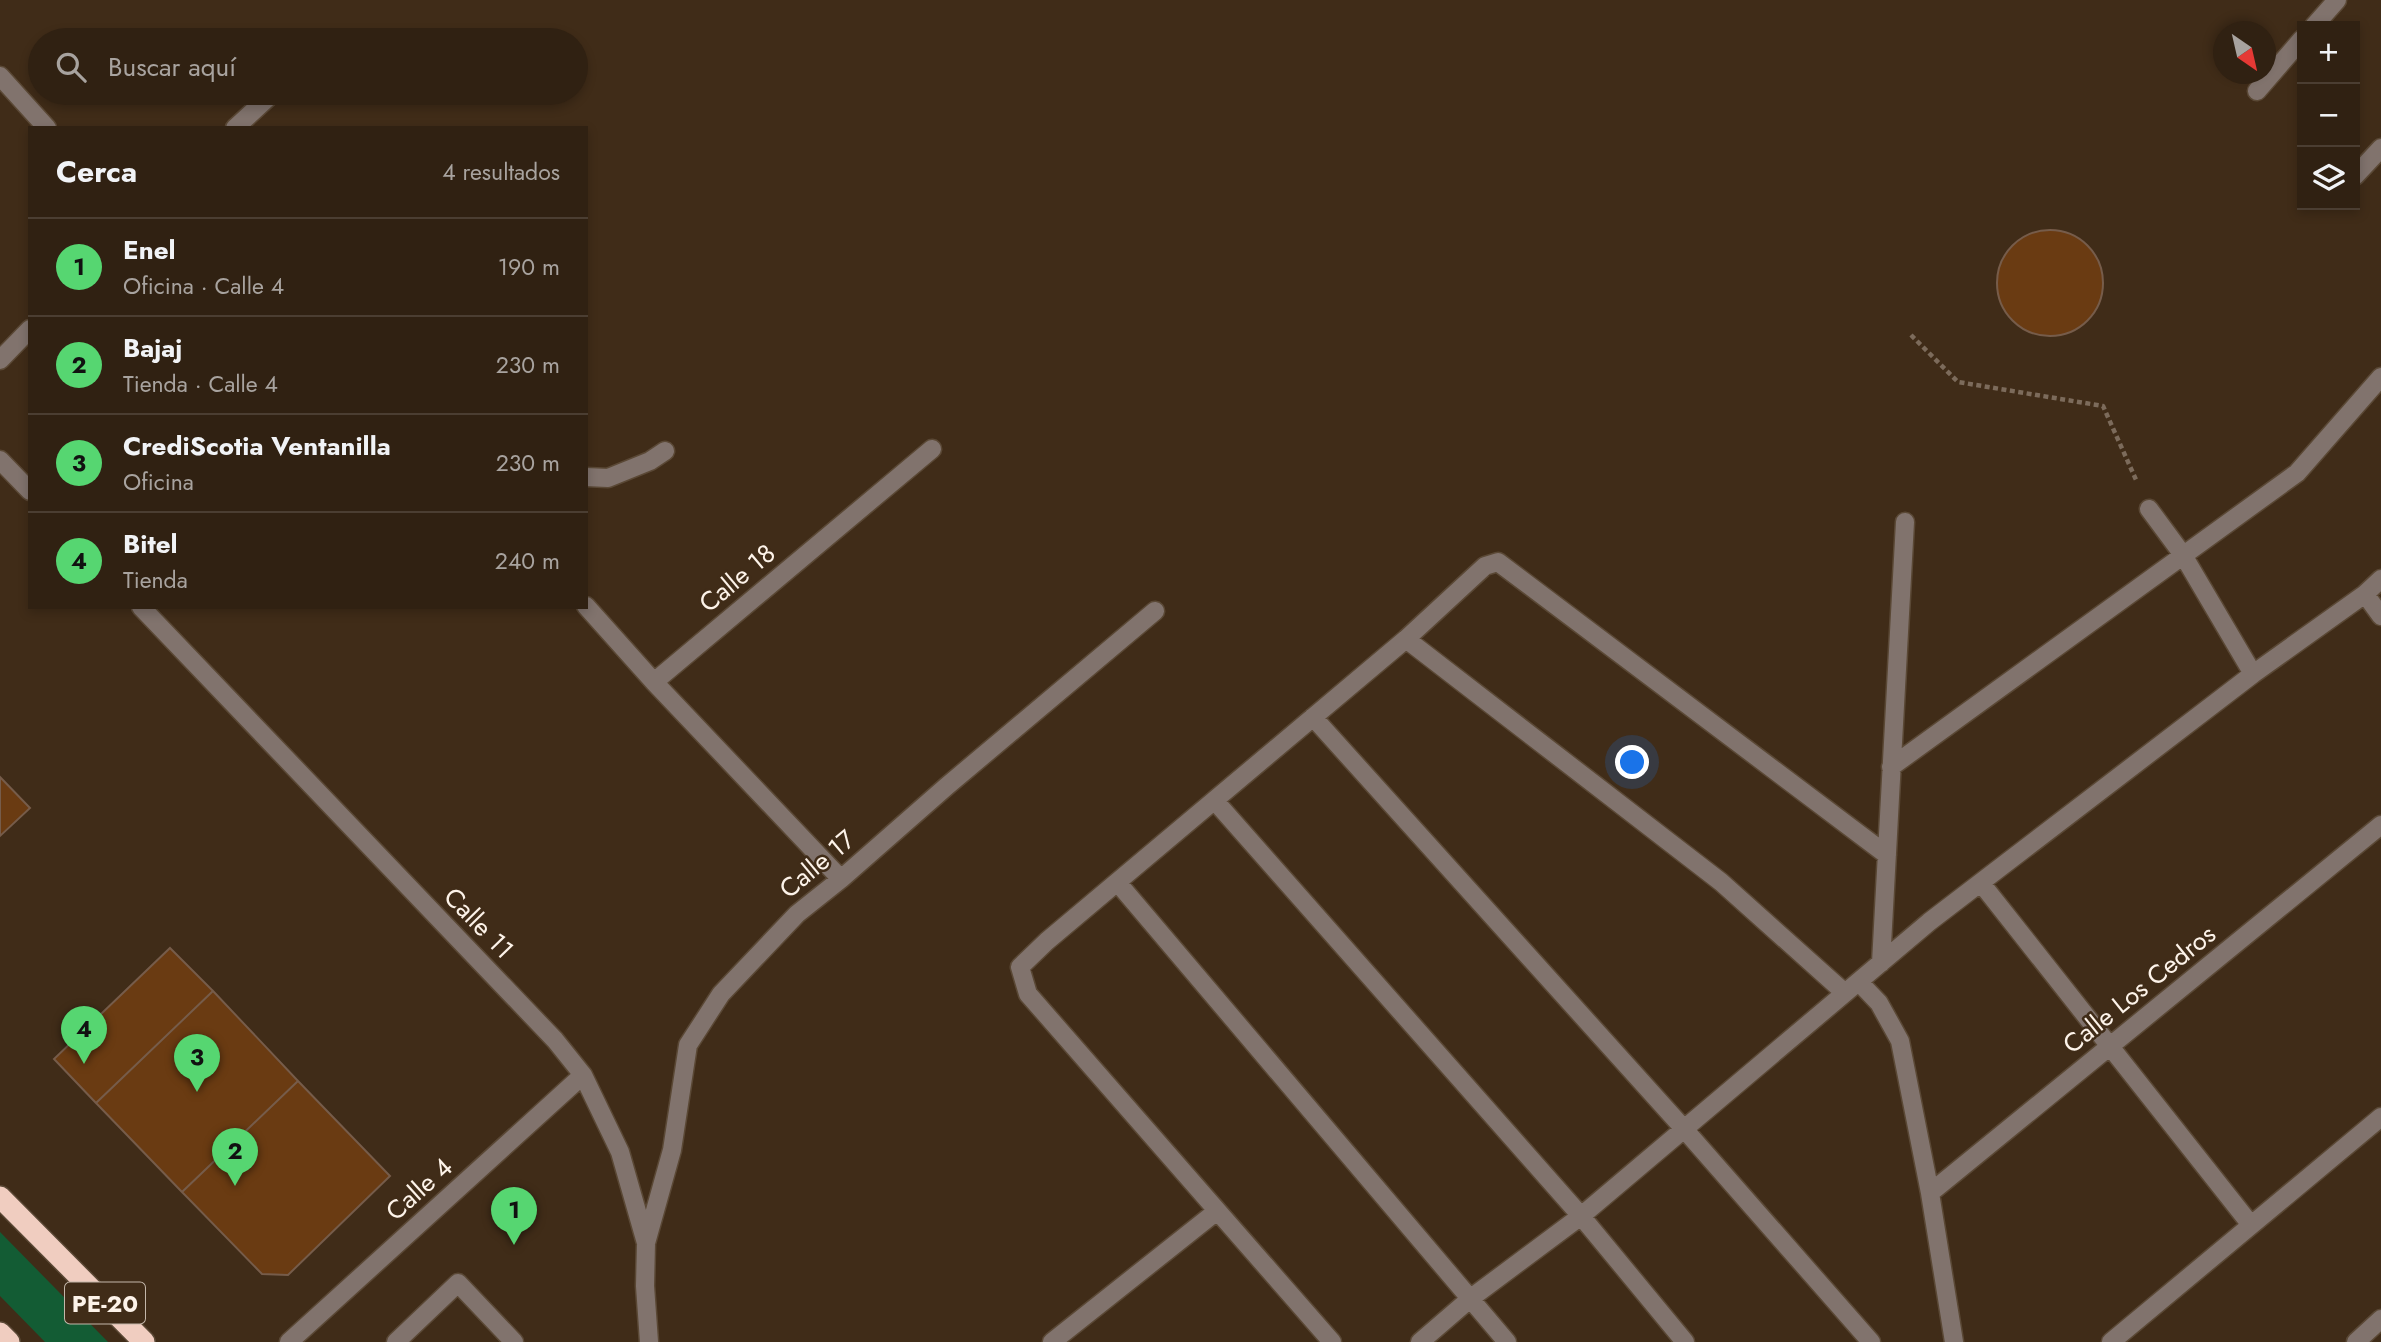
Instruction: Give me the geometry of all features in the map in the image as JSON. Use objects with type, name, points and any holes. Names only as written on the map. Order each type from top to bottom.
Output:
[{"type":"highway","name":"PE-20","points":[[0,1197],[144,1342]]},
{"type":"highway","points":[[0,1333],[9,1342]]},
{"type":"street","points":[[2318,21],[2337,0]]},
{"type":"street","points":[[2257,91],[2297,45]]},
{"type":"street","points":[[0,76],[45,126]]},
{"type":"street","points":[[237,126],[260,105]]},
{"type":"street","points":[[2360,171],[2381,148]]},
{"type":"street","points":[[0,360],[28,331]]},
{"type":"street","points":[[1891,767],[2297,473],[2381,377]]},
{"type":"street","name":"Calle 18","points":[[654,682],[933,449]]},
{"type":"street","points":[[588,477],[608,478],[650,461],[666,451]]},
{"type":"street","points":[[0,460],[28,489]]},
{"type":"street","points":[[2149,509],[2183,555],[2253,674]]},
{"type":"street","points":[[1881,963],[1905,522]]},
{"type":"street","points":[[1332,1342],[1028,994],[1020,967],[1047,941],[1406,639],[1485,566],[1497,562],[1887,855]]},
{"type":"street","points":[[1420,1342],[1471,1298],[1581,1216],[1929,922],[2253,674],[2365,594],[2381,579]]},
{"type":"street","points":[[2365,594],[2381,616]]},
{"type":"street","points":[[588,608],[654,682],[841,879]]},
{"type":"street","name":"Calle 11","points":[[143,609],[555,1040],[583,1075],[620,1152],[646,1243],[645,1286],[649,1342]]},
{"type":"street","name":"Calle 17","points":[[646,1243],[672,1150],[688,1045],[720,993],[797,914],[1155,611]]},
{"type":"street","points":[[1406,639],[1721,882],[1845,993]]},
{"type":"street","points":[[1313,718],[1685,1130],[1871,1342]]},
{"type":"street","points":[[1215,801],[1581,1216],[1685,1342]]},
{"type":"street","name":"Calle Los Cedros","points":[[1930,1193],[2381,825]]},
{"type":"street","points":[[1118,883],[1507,1342]]},
{"type":"street","points":[[1981,883],[2251,1226]]},
{"type":"street","points":[[1859,982],[1879,1003],[1900,1041],[1930,1193],[1954,1342]]},
{"type":"street","name":"Calle 4","points":[[289,1342],[583,1075]]},
{"type":"street","points":[[2111,1342],[2381,1117]]},
{"type":"street","points":[[1052,1342],[1217,1211]]},
{"type":"street","points":[[396,1342],[458,1283],[514,1342]]},
{"type":"street","points":[[2356,1342],[2381,1319]]},
{"type":"path","points":[[1911,335],[1958,382],[2103,406],[2149,509]]},
{"type":"green space","points":[[0,1232],[108,1342],[45,1342],[0,1296]]},
{"type":"building","points":[[2050,230],[2070,234],[2088,245],[2099,263],[2103,283],[2099,303],[2088,321],[2070,332],[2050,336],[2030,332],[2012,321],[2001,303],[1997,283],[2001,263],[2012,245],[2030,234]]},
{"type":"building","points":[[0,777],[30,808],[0,836]]},
{"type":"building","points":[[170,948],[213,991],[96,1103],[54,1059]]},
{"type":"building","points":[[213,991],[298,1081],[182,1192],[96,1103]]},
{"type":"building","points":[[298,1081],[390,1176],[288,1275],[262,1274],[182,1192]]},
{"type":"place","name":"Bitel","points":[[84,1064]]},
{"type":"place","name":"CrediScotia Ventanilla","points":[[197,1092]]},
{"type":"place","name":"Bajaj","points":[[235,1186]]},
{"type":"place","name":"Enel","points":[[514,1245]]}]
